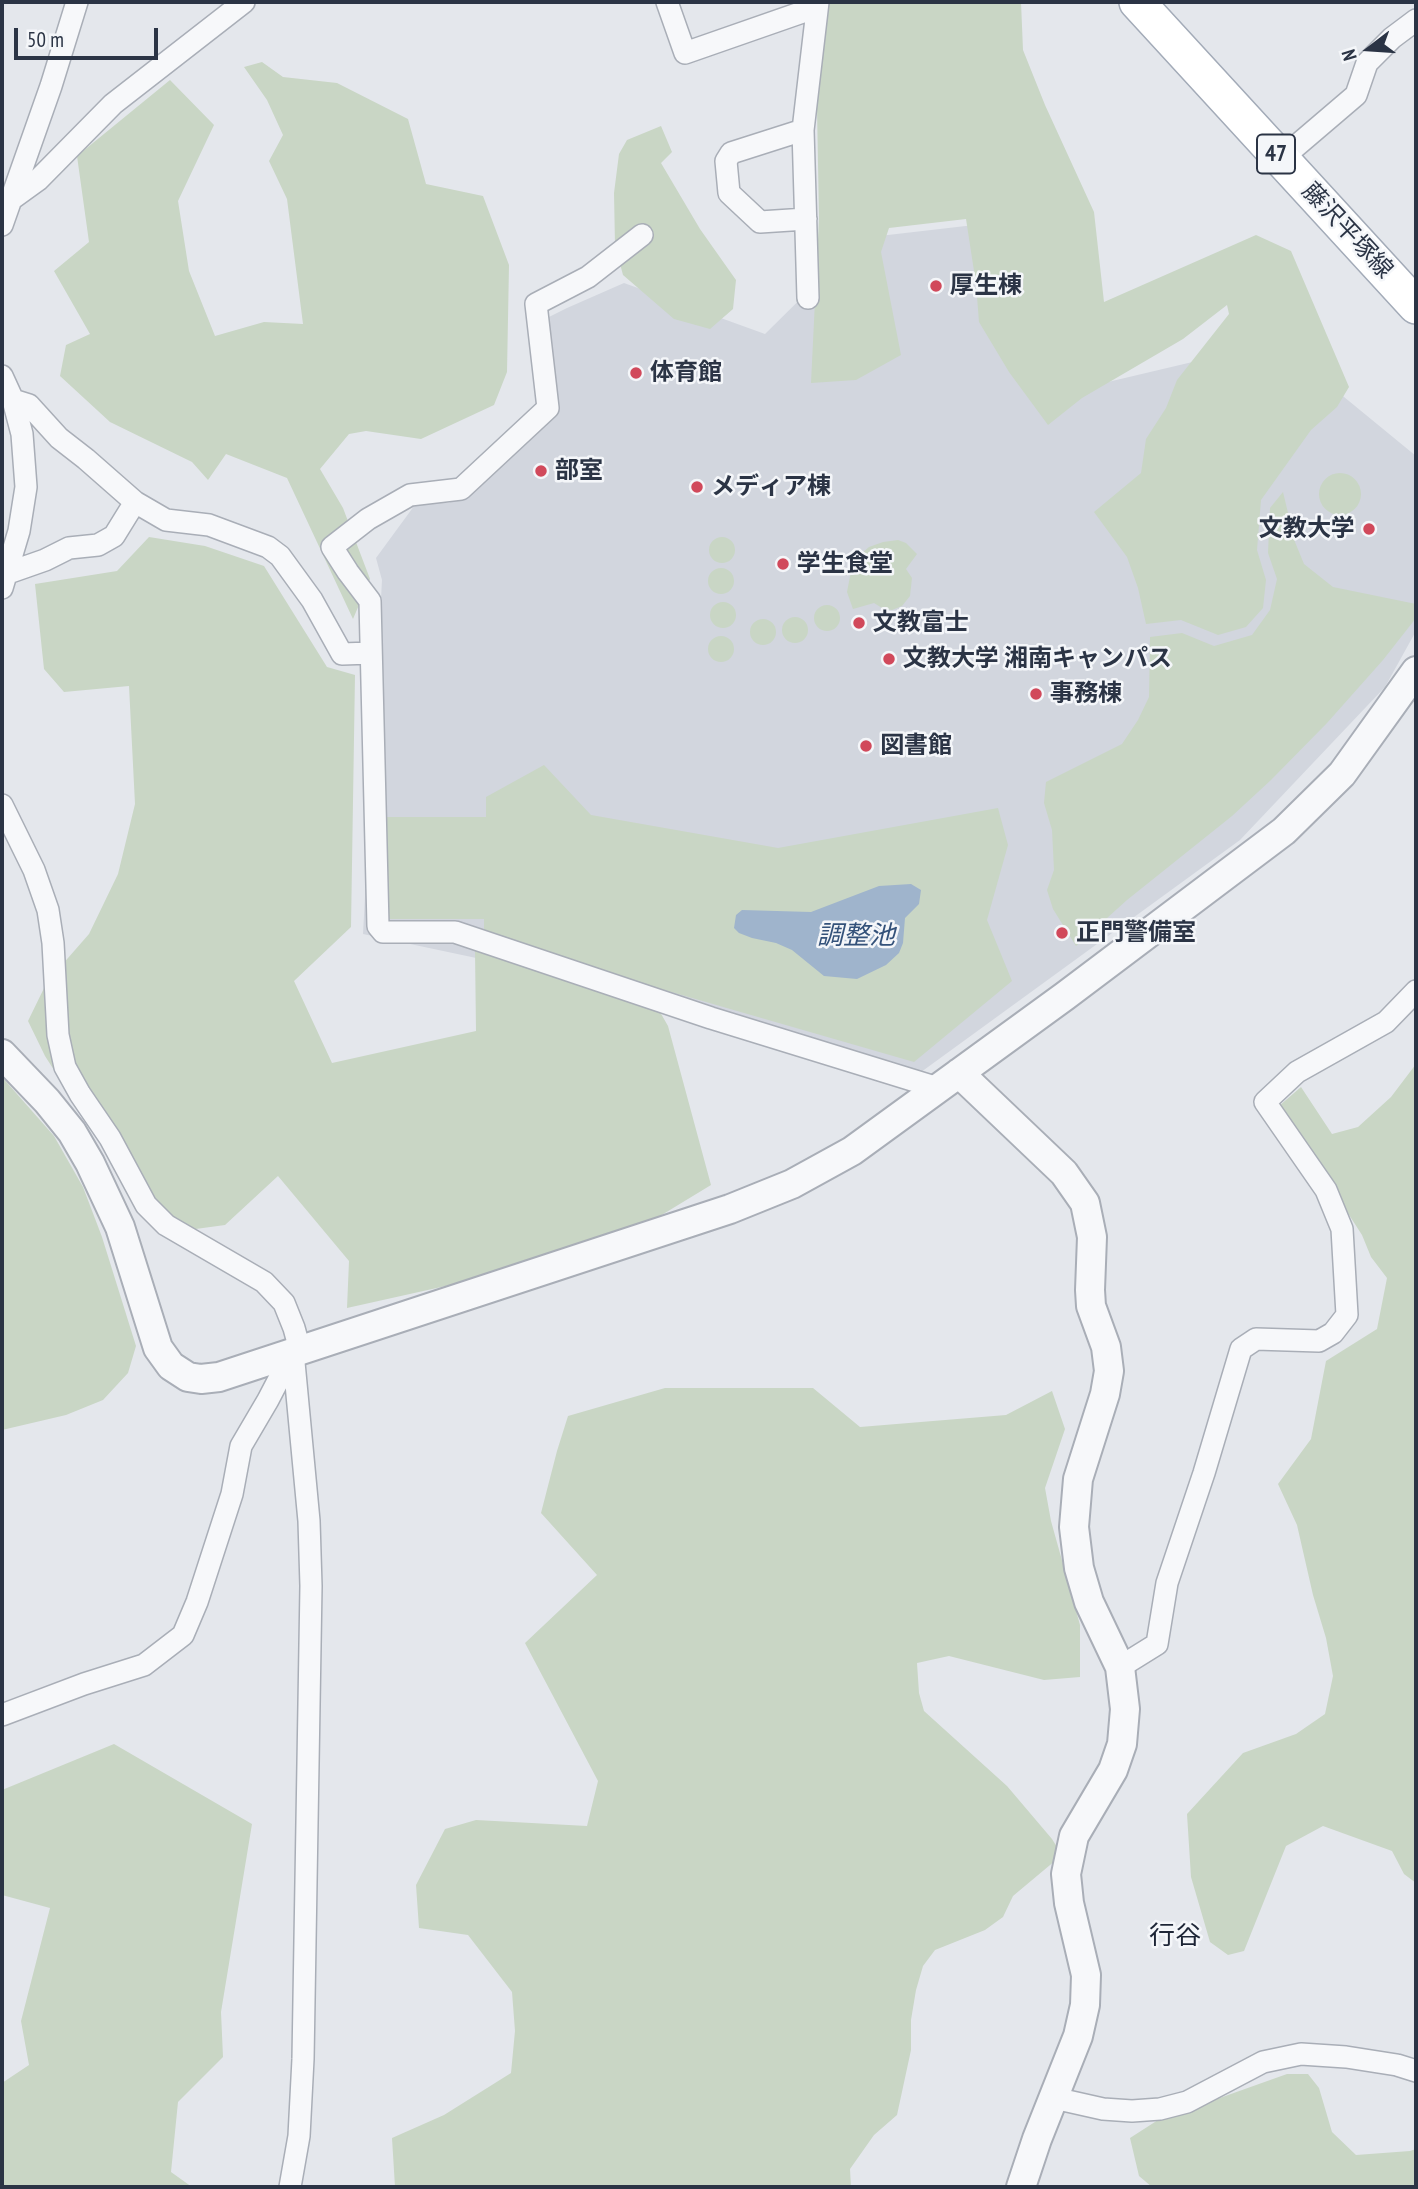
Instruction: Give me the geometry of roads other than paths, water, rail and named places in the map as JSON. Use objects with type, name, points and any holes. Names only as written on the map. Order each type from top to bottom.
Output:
[{"type":"main road","name":"藤沢平塚線","points":[[1137,2],[1416,306]]},
{"type":"street","points":[[2,225],[6,203],[51,86],[77,2]]},
{"type":"street","points":[[6,203],[38,180],[113,104],[244,2]]},
{"type":"street","points":[[667,2],[685,53],[818,4],[803,130],[808,298]]},
{"type":"street","points":[[1281,159],[1356,95],[1367,63],[1416,19]]},
{"type":"street","points":[[803,130],[731,153],[726,161],[729,192],[760,222],[806,219]]},
{"type":"street","points":[[642,235],[588,277],[536,304],[548,408],[461,489],[410,495],[368,519],[332,547],[370,601],[378,926],[383,932],[455,932],[711,1018],[949,1081],[1064,1173],[1085,1203],[1092,1237],[1091,1307],[1106,1347],[1109,1371],[1105,1394],[1079,1479],[1074,1527],[1079,1568],[1089,1602],[1120,1667],[1125,1709],[1122,1744],[1113,1770],[1074,1836],[1066,1874],[1069,1903],[1086,1975],[1085,2005],[1078,2036],[1021,2187]]},
{"type":"street","points":[[2,376],[13,400],[22,434],[26,487],[19,531],[5,581]]},
{"type":"street","points":[[13,400],[29,405],[59,438],[135,502],[166,520],[209,525],[268,547],[280,556],[312,600],[342,654],[371,653]]},
{"type":"street","points":[[5,581],[69,548],[98,545],[114,536],[135,502]]},
{"type":"street","points":[[2,1054],[64,1122],[90,1163],[120,1227],[158,1348],[172,1366],[188,1377],[219,1377],[730,1209],[792,1184],[852,1151],[1065,996],[1284,831],[1342,774],[1416,671]]},
{"type":"street","points":[[2,805],[34,870],[48,910],[53,943],[58,1035],[65,1067],[110,1138],[146,1205],[166,1226],[264,1282],[284,1303],[296,1351],[309,1521],[311,1586],[303,2059],[299,2136],[290,2187]]},
{"type":"street","points":[[1120,1667],[1157,1644],[1167,1583],[1204,1473],[1241,1349],[1256,1339],[1319,1341],[1333,1332],[1347,1315],[1342,1229],[1326,1190],[1265,1102],[1297,1072],[1386,1022],[1416,992]]},
{"type":"street","points":[[2,1715],[144,1665],[183,1635],[197,1602],[232,1494],[241,1446],[296,1351]]},
{"type":"street","points":[[1054,2098],[1103,2109],[1160,2109],[1187,2102],[1263,2062],[1301,2053],[1359,2059],[1416,2071]]},
{"type":"water","name":"調整池","points":[[911,884],[921,890],[919,904],[905,918],[903,943],[899,953],[886,965],[857,979],[824,976],[792,950],[776,943],[752,938],[734,928],[736,915],[742,910],[811,912],[879,886]]},
{"type":"place","name":"厚生棟","points":[[936,286]]},
{"type":"place","name":"体育館","points":[[636,373]]},
{"type":"place","name":"部室","points":[[541,471]]},
{"type":"place","name":"メディア棟","points":[[697,487]]},
{"type":"place","name":"文教大学","points":[[1369,529]]},
{"type":"place","name":"学生食堂","points":[[783,564]]},
{"type":"place","name":"文教富士","points":[[859,623]]},
{"type":"place","name":"文教大学 湘南キャンパス","points":[[889,659]]},
{"type":"place","name":"事務棟","points":[[1036,694]]},
{"type":"place","name":"図書館","points":[[866,746]]},
{"type":"place","name":"正門警備室","points":[[1062,933]]},
{"type":"district","name":"行谷","points":[[1175,1937]]}]
